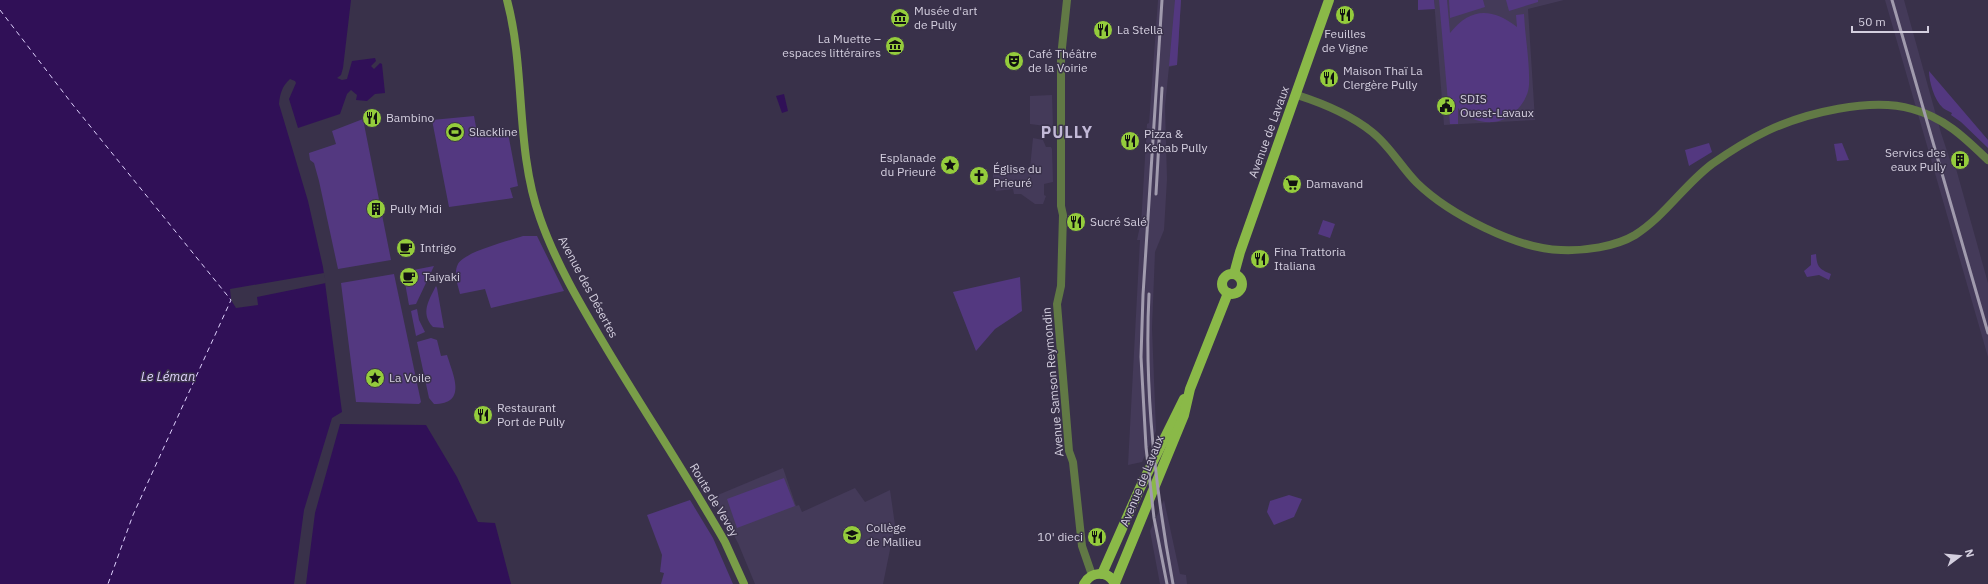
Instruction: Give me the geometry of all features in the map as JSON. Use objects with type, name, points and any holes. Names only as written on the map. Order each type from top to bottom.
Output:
[{"type":"main road","name":"Avenue des Désertes","points":[[507,0],[515,41],[527,161],[539,217],[552,249],[580,304],[658,431]]},
{"type":"main road","name":"Avenue de Lavaux","points":[[1102,574],[1140,488],[1190,388],[1228,293],[1223,288],[1222,282],[1226,276],[1234,274],[1240,252],[1297,95],[1329,0]]},
{"type":"main road","points":[[1228,293],[1237,293],[1242,288],[1241,278],[1234,274]]},
{"type":"main road","name":"Avenue de Lavaux","points":[[1115,583],[1184,415],[1190,388]]},
{"type":"main road","name":"Route de Vevey","points":[[658,431],[725,542],[744,584]]},
{"type":"main road","points":[[1084,584],[1092,575],[1102,574],[1107,575],[1115,583]]},
{"type":"street","name":"Avenue Samson Reymondin","points":[[1068,0],[1061,57],[1062,206],[1064,216],[1061,286],[1057,304],[1069,451],[1073,462],[1082,546],[1092,575]]},
{"type":"street","points":[[1297,95],[1318,102],[1372,131],[1424,188],[1445,204],[1482,226],[1511,240],[1538,248],[1562,250],[1608,245],[1634,235],[1658,217],[1693,180],[1712,165],[1768,131],[1805,118],[1863,106],[1890,105],[1912,109],[1928,115],[1957,130],[1988,160]]},
{"type":"shaded area","points":[[1158,0],[1181,0],[1177,65],[1169,67],[1165,106],[1167,179],[1164,230],[1155,252],[1152,328],[1156,431],[1142,462],[1128,465],[1140,240],[1137,240],[1141,226],[1147,124],[1149,123]]},
{"type":"shaded area","points":[[1175,0],[1181,0],[1177,65],[1169,66]]},
{"type":"shaded area","points":[[1418,0],[1434,0],[1435,9],[1418,10]]},
{"type":"shaded area","points":[[1434,0],[1564,0],[1528,9],[1535,120],[1444,125]]},
{"type":"shaded area","points":[[1439,0],[1447,0],[1450,33],[1466,18],[1474,15],[1482,13],[1499,16],[1517,27],[1516,15],[1524,14],[1529,67],[1528,91],[1522,104],[1517,110],[1506,118],[1493,122],[1479,121],[1470,118],[1458,108],[1458,124],[1450,124]]},
{"type":"shaded area","points":[[1449,0],[1483,0],[1485,7],[1450,18]]},
{"type":"shaded area","points":[[1506,0],[1538,0],[1538,2],[1509,11]]},
{"type":"shaded area","points":[[1885,0],[1904,0],[1941,133],[1950,160],[1955,165],[1988,283],[1988,357]]},
{"type":"shaded area","points":[[1929,71],[1988,140],[1988,148],[1961,122],[1951,115],[1952,113],[1940,105],[1933,90]]},
{"type":"shaded area","points":[[1052,95],[1053,127],[1030,124],[1030,96]]},
{"type":"shaded area","points":[[474,116],[476,127],[484,135],[508,133],[518,186],[510,188],[513,198],[449,207],[432,120]]},
{"type":"shaded area","points":[[363,119],[391,260],[338,269],[319,181],[314,163],[310,160],[309,153],[336,144],[332,131]]},
{"type":"shaded area","points":[[1033,138],[1043,140],[1046,147],[1051,147],[1052,149],[1053,182],[1044,184],[1044,195],[1046,196],[1043,204],[1035,204],[1021,194],[1014,194],[1013,189],[996,191],[993,183],[993,168],[1030,168]]},
{"type":"shaded area","points":[[1709,143],[1712,152],[1689,166],[1685,150]]},
{"type":"shaded area","points":[[1842,143],[1849,160],[1837,161],[1834,144]]},
{"type":"shaded area","points":[[1323,220],[1335,224],[1330,238],[1318,234]]},
{"type":"shaded area","points":[[523,236],[537,236],[564,291],[491,308],[485,289],[460,294],[456,279],[456,272],[458,264],[462,260],[478,251]]},
{"type":"shaded area","points":[[1816,254],[1819,267],[1831,274],[1829,280],[1819,275],[1807,277],[1804,271],[1811,265],[1811,255]]},
{"type":"shaded area","points":[[434,266],[416,304],[409,305],[403,272]]},
{"type":"shaded area","points":[[394,274],[421,402],[419,404],[356,402],[341,283]]},
{"type":"shaded area","points":[[1020,277],[1022,311],[995,329],[976,351],[953,292]]},
{"type":"shaded area","points":[[436,286],[444,328],[433,327],[429,322],[426,312],[427,306]]},
{"type":"shaded area","points":[[417,309],[419,320],[425,332],[416,336],[411,311]]},
{"type":"shaded area","points":[[431,338],[437,340],[441,356],[447,355],[456,387],[455,394],[445,403],[434,404],[429,398],[417,342]]},
{"type":"shaded area","points":[[783,468],[796,506],[799,505],[802,512],[855,488],[865,502],[890,490],[895,525],[883,584],[755,584],[738,543],[713,497]]},
{"type":"shaded area","points":[[784,478],[795,506],[737,528],[727,499]]},
{"type":"shaded area","points":[[1289,495],[1302,499],[1294,517],[1274,525],[1267,512],[1270,501]]},
{"type":"shaded area","points":[[690,500],[713,538],[733,584],[661,584],[664,573],[660,572],[662,555],[647,515]]},
{"type":"shaded area","points":[[1164,500],[1180,574],[1186,575],[1187,584],[1160,584],[1150,531]]},
{"type":"water","name":"Le Léman","points":[[0,0],[351,0],[343,68],[341,75],[337,78],[342,80],[347,79],[352,61],[375,58],[376,61],[371,66],[374,69],[380,63],[382,64],[385,93],[375,94],[367,101],[356,100],[357,95],[351,90],[347,94],[340,114],[298,128],[289,99],[296,83],[295,81],[290,79],[285,84],[279,104],[308,201],[323,267],[342,412],[332,418],[304,510],[294,584],[0,584]]},
{"type":"water","points":[[784,94],[788,111],[782,113],[776,96]]},
{"type":"water","points":[[340,424],[426,425],[457,477],[478,522],[495,523],[511,584],[306,584],[315,513]]},
{"type":"pier","points":[[324,273],[326,283],[257,297],[258,305],[236,308],[231,300],[230,289]]},
{"type":"ferry route","points":[[0,10],[73,105],[231,300],[133,515],[108,584]]},
{"type":"railway","points":[[1162,0],[1143,295],[1141,357],[1146,447],[1154,518],[1167,584]]},
{"type":"railway","points":[[1892,0],[1988,333]]},
{"type":"railway","points":[[1156,194],[1162,88]]},
{"type":"railway","points":[[1149,294],[1148,367],[1152,440],[1161,512],[1173,584]]},
{"type":"place","name":"Feuilles de Vigne","points":[[1345,15]]},
{"type":"place","name":"Musée d'art de Pully","points":[[900,18]]},
{"type":"place","name":"La Stella","points":[[1103,30]]},
{"type":"place","name":"La Muette – espaces littéraires","points":[[895,46]]},
{"type":"place","name":"Café Théâtre de la Voirie","points":[[1014,61]]},
{"type":"place","name":"Maison Thaï La Clergère Pully","points":[[1329,78]]},
{"type":"place","name":"SDIS Ouest-Lavaux","points":[[1446,106]]},
{"type":"place","name":"Bambino","points":[[372,118]]},
{"type":"place","name":"Slackline","points":[[455,132]]},
{"type":"place","name":"Pizza & Kebab Pully","points":[[1130,141]]},
{"type":"place","name":"Servics des eaux Pully","points":[[1960,160]]},
{"type":"place","name":"Esplanade du Prieuré","points":[[950,165]]},
{"type":"place","name":"Église du Prieuré","points":[[979,176]]},
{"type":"place","name":"Damavand","points":[[1292,184]]},
{"type":"place","name":"Pully Midi","points":[[376,209]]},
{"type":"place","name":"Sucré Salé","points":[[1076,222]]},
{"type":"place","name":"Intrigo","points":[[406,248]]},
{"type":"place","name":"Fina Trattoria Italiana","points":[[1260,259]]},
{"type":"place","name":"Taiyaki","points":[[409,277]]},
{"type":"place","name":"La Voile","points":[[375,378]]},
{"type":"place","name":"Restaurant Port de Pully","points":[[483,415]]},
{"type":"place","name":"Collège de Mallieu","points":[[852,535]]},
{"type":"place","name":"10' dieci","points":[[1097,537]]},
{"type":"district","name":"PULLY","points":[[1067,132]]}]
